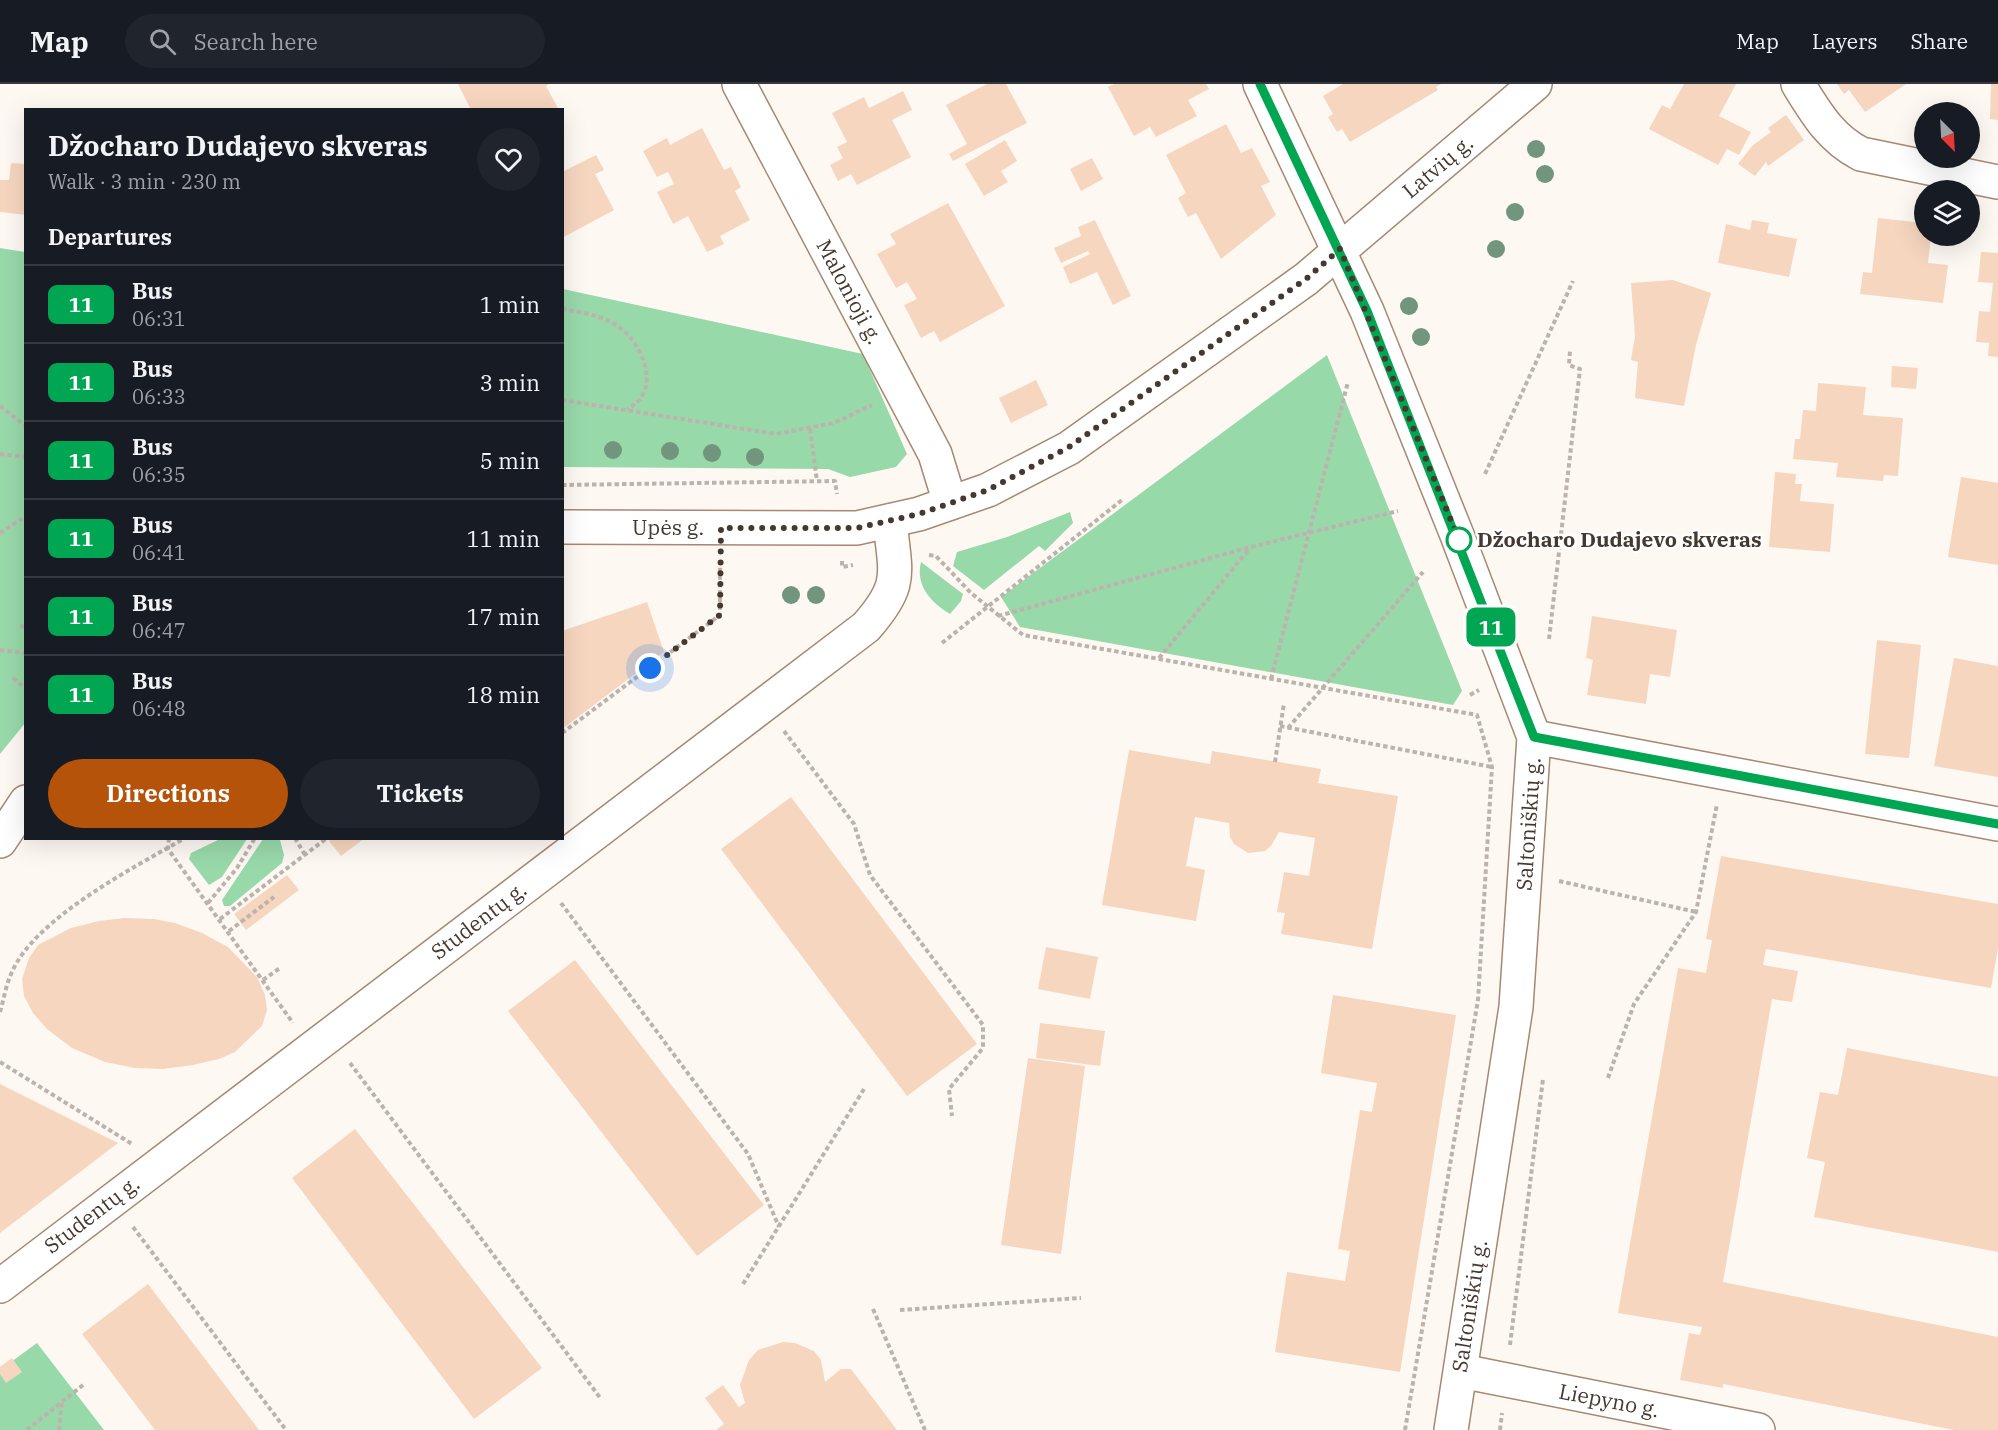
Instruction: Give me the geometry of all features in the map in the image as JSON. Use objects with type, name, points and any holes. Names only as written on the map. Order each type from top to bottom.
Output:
[{"type":"street","name":"Malonioji g.","points":[[739,84],[935,454],[950,503]]},
{"type":"street","name":"Saltoniškių g.","points":[[1260,84],[1340,249],[1457,535],[1534,737],[1516,1007],[1451,1430]]},
{"type":"street","name":"Latvių g.","points":[[1340,249],[1535,84]]},
{"type":"street","points":[[1798,84],[1826,128],[1842,144],[1861,154],[1998,182]]},
{"type":"street","name":"Upės g.","points":[[564,527],[857,528],[890,521],[950,503],[1023,474],[1069,447],[1306,279],[1340,249]]},
{"type":"street","name":"Studentų g.","points":[[0,1286],[866,627],[885,606],[897,577],[890,521]]},
{"type":"street","points":[[1534,737],[1998,824]]},
{"type":"street","points":[[0,841],[24,805]]},
{"type":"street","name":"Liepyno g.","points":[[1461,1371],[1758,1430]]},
{"type":"path","points":[[1485,474],[1573,281]]},
{"type":"path","points":[[564,309],[591,313],[617,326],[635,344],[646,368],[647,390],[639,404],[626,410]]},
{"type":"path","points":[[1549,639],[1580,369],[1569,365],[1570,350]]},
{"type":"path","points":[[1271,679],[1348,382]]},
{"type":"path","points":[[564,400],[684,422],[776,434],[810,429],[850,416],[902,390]]},
{"type":"path","points":[[0,406],[24,424]]},
{"type":"path","points":[[810,429],[817,481]]},
{"type":"path","points":[[0,454],[24,457]]},
{"type":"path","points":[[942,643],[986,605],[1122,500]]},
{"type":"path","points":[[998,616],[1251,547],[1398,511]]},
{"type":"path","points":[[0,532],[24,517]]},
{"type":"path","points":[[564,732],[720,615],[721,528]]},
{"type":"path","points":[[1159,658],[1251,547]]},
{"type":"path","points":[[894,559],[922,554],[936,556],[998,616],[1023,635],[1477,715],[1492,767],[1478,1000],[1405,1430]]},
{"type":"path","points":[[1288,728],[1423,572]]},
{"type":"path","points":[[20,626],[24,627]]},
{"type":"path","points":[[0,650],[24,653]]},
{"type":"path","points":[[13,678],[24,687]]},
{"type":"path","points":[[1275,762],[1284,703]]},
{"type":"path","points":[[764,704],[854,824],[870,875],[983,1025],[983,1048],[949,1089],[952,1116]]},
{"type":"path","points":[[1280,726],[1492,767]]},
{"type":"path","points":[[1608,1078],[1634,1004],[1696,912],[1723,773]]},
{"type":"path","points":[[169,840],[168,849],[263,980],[320,1042],[601,1399]]},
{"type":"path","points":[[0,1012],[12,971],[36,938],[61,915],[182,840]]},
{"type":"path","points":[[208,903],[237,868],[254,840]]},
{"type":"path","points":[[296,840],[305,855]]},
{"type":"path","points":[[220,919],[324,840]]},
{"type":"path","points":[[540,875],[748,1154],[779,1227]]},
{"type":"path","points":[[1553,879],[1696,912]]},
{"type":"path","points":[[229,931],[274,897]]},
{"type":"path","points":[[263,980],[280,968]]},
{"type":"path","points":[[0,1062],[161,1163]]},
{"type":"path","points":[[743,1284],[864,1089]]},
{"type":"path","points":[[113,1200],[286,1430]]},
{"type":"path","points":[[900,1310],[1081,1298]]},
{"type":"path","points":[[873,1309],[925,1430]]},
{"type":"path","points":[[27,1430],[83,1385]]},
{"type":"path","points":[[59,1430],[62,1400]]},
{"type":"green space","points":[[0,248],[24,252],[24,724],[0,754]]},
{"type":"green space","points":[[564,289],[863,354],[907,454],[896,467],[850,477],[828,469],[564,467]]},
{"type":"green space","points":[[1327,355],[1462,691],[1453,705],[1020,627],[1001,597]]},
{"type":"green space","points":[[1070,512],[1073,523],[1045,551],[1039,546],[984,590],[953,566],[957,552],[1007,537]]},
{"type":"green space","points":[[921,562],[963,594],[961,601],[950,614],[926,592],[920,578]]},
{"type":"green space","points":[[218,840],[246,840],[222,877],[209,885],[189,859],[191,853]]},
{"type":"green space","points":[[262,840],[280,840],[284,855],[282,863],[230,906],[224,906],[222,900]]},
{"type":"green space","points":[[37,1343],[104,1430],[0,1430],[0,1370]]},
{"type":"building","points":[[458,84],[549,84],[546,86],[558,108],[470,108]]},
{"type":"building","points":[[987,84],[1006,84],[1027,123],[953,161],[949,154],[967,144],[946,105]]},
{"type":"building","points":[[1114,84],[1206,84],[1209,89],[1188,100],[1197,116],[1156,137],[1150,127],[1134,136],[1108,87]]},
{"type":"building","points":[[1343,84],[1441,84],[1436,87],[1438,90],[1350,142],[1342,129],[1337,132],[1328,117],[1333,114],[1323,96]]},
{"type":"building","points":[[1684,84],[1736,84],[1719,116],[1751,132],[1739,155],[1727,149],[1718,165],[1649,129],[1662,105],[1670,109]]},
{"type":"building","points":[[1837,84],[1906,84],[1865,112],[1849,90],[1844,94]]},
{"type":"building","points":[[1991,84],[1998,84],[1998,120],[1990,119]]},
{"type":"building","points":[[903,91],[912,110],[892,120],[911,157],[857,185],[851,174],[838,181],[830,165],[843,158],[837,147],[847,142],[832,113],[864,97],[869,108]]},
{"type":"building","points":[[1786,115],[1804,140],[1768,166],[1766,162],[1755,176],[1738,164],[1753,145],[1771,132],[1768,128]]},
{"type":"building","points":[[1226,124],[1241,153],[1252,148],[1270,182],[1261,186],[1276,215],[1221,259],[1196,213],[1188,217],[1178,198],[1186,193],[1166,155]]},
{"type":"building","points":[[702,128],[724,170],[731,167],[741,187],[735,191],[750,220],[720,236],[724,244],[707,252],[688,216],[673,224],[657,192],[674,184],[668,172],[657,177],[643,151],[667,138],[670,145]]},
{"type":"building","points":[[1005,140],[1017,161],[1001,171],[1008,182],[984,196],[965,164]]},
{"type":"building","points":[[596,155],[604,170],[595,174],[614,210],[564,237],[564,171]]},
{"type":"building","points":[[1092,158],[1103,179],[1081,191],[1070,169]]},
{"type":"building","points":[[11,163],[24,164],[24,215],[0,212],[0,180],[9,180]]},
{"type":"building","points":[[948,203],[1005,306],[940,342],[934,331],[921,338],[904,305],[917,299],[907,282],[896,288],[877,254],[896,244],[890,234]]},
{"type":"building","points":[[1878,218],[1914,222],[1914,246],[1930,246],[1928,263],[1948,265],[1943,303],[1860,294],[1863,272],[1872,273]]},
{"type":"building","points":[[1095,220],[1131,296],[1113,305],[1097,272],[1070,284],[1063,267],[1090,254],[1088,251],[1061,263],[1054,248],[1081,236],[1078,227]]},
{"type":"building","points":[[1752,220],[1769,223],[1767,233],[1797,239],[1789,277],[1718,263],[1726,224],[1750,230]]},
{"type":"building","points":[[1981,252],[1998,253],[1998,357],[1988,356],[1989,343],[1976,342],[1979,311],[1990,312],[1993,283],[1978,282]]},
{"type":"building","points":[[1673,280],[1711,293],[1696,345],[1684,406],[1635,398],[1638,362],[1631,360],[1635,336],[1631,283]]},
{"type":"building","points":[[1892,366],[1918,368],[1916,389],[1891,387]]},
{"type":"building","points":[[1036,380],[1048,405],[1011,423],[999,398]]},
{"type":"building","points":[[1818,383],[1866,387],[1863,415],[1903,418],[1898,476],[1884,475],[1883,481],[1836,477],[1838,463],[1793,459],[1795,439],[1800,439],[1803,410],[1816,411]]},
{"type":"building","points":[[1775,472],[1796,474],[1795,484],[1802,484],[1800,501],[1834,504],[1830,552],[1769,547]]},
{"type":"building","points":[[1961,477],[1998,483],[1998,565],[1948,557]]},
{"type":"building","points":[[647,602],[664,652],[564,727],[564,630]]},
{"type":"building","points":[[1592,616],[1677,630],[1670,677],[1650,674],[1646,704],[1587,695],[1593,660],[1586,658]]},
{"type":"building","points":[[1877,640],[1921,645],[1909,758],[1865,754]]},
{"type":"building","points":[[1954,658],[1998,666],[1998,777],[1934,766]]},
{"type":"building","points":[[1129,750],[1210,764],[1212,751],[1321,769],[1318,783],[1398,796],[1372,949],[1281,934],[1285,913],[1277,912],[1284,872],[1309,876],[1315,838],[1279,832],[1271,846],[1265,851],[1248,853],[1234,844],[1230,837],[1229,823],[1195,817],[1186,866],[1205,870],[1196,921],[1102,905]]},
{"type":"building","points":[[791,797],[977,1044],[907,1096],[721,849]]},
{"type":"building","points":[[330,840],[362,840],[341,856]]},
{"type":"building","points":[[1721,856],[1998,904],[1998,948],[1991,988],[1766,949],[1763,965],[1798,971],[1792,1002],[1772,999],[1723,1282],[1998,1337],[1998,1430],[1954,1430],[1723,1384],[1723,1388],[1680,1380],[1689,1333],[1700,1335],[1702,1327],[1618,1313],[1678,968],[1706,973],[1712,940],[1706,939]]},
{"type":"building","points":[[287,875],[299,890],[246,930],[234,914]]},
{"type":"building","points":[[124,918],[154,919],[175,923],[202,933],[228,947],[257,977],[265,995],[267,1010],[262,1026],[235,1052],[219,1059],[163,1069],[135,1068],[105,1062],[72,1048],[47,1029],[33,1013],[24,996],[22,979],[29,958],[38,945],[71,928]]},
{"type":"building","points":[[1046,947],[1098,957],[1090,999],[1038,989]]},
{"type":"building","points":[[575,960],[764,1205],[697,1256],[508,1011]]},
{"type":"building","points":[[1333,995],[1456,1015],[1400,1372],[1275,1352],[1287,1272],[1345,1281],[1350,1251],[1338,1249],[1360,1110],[1372,1112],[1377,1083],[1321,1073]]},
{"type":"building","points":[[1040,1023],[1105,1031],[1100,1066],[1036,1058]]},
{"type":"building","points":[[1847,1048],[1998,1077],[1998,1252],[1814,1217],[1825,1162],[1807,1158],[1820,1092],[1838,1095]]},
{"type":"building","points":[[1028,1058],[1085,1066],[1061,1254],[1001,1245]]},
{"type":"building","points":[[0,1084],[118,1143],[0,1233]]},
{"type":"building","points":[[355,1129],[542,1368],[474,1419],[292,1178]]},
{"type":"building","points":[[148,1284],[259,1430],[155,1430],[82,1334]]},
{"type":"building","points":[[783,1342],[795,1343],[814,1351],[821,1360],[825,1382],[841,1369],[851,1369],[897,1430],[716,1430],[724,1424],[705,1398],[723,1385],[739,1407],[745,1403],[740,1385],[749,1360],[758,1350]]},
{"type":"building","points":[[12,1358],[22,1372],[6,1383],[0,1374],[0,1367]]},
{"type":"bus line","name":"11","points":[[1260,84],[1340,249],[1367,311],[1457,535],[1534,737],[1998,824]]},
{"type":"place","name":"Džocharo Dudajevo skveras","points":[[1459,540]]},
{"type":"route","points":[[650,668],[720,615],[721,528],[857,528],[919,514],[988,490],[1023,474],[1069,447],[1306,279],[1340,249],[1459,540]]}]
